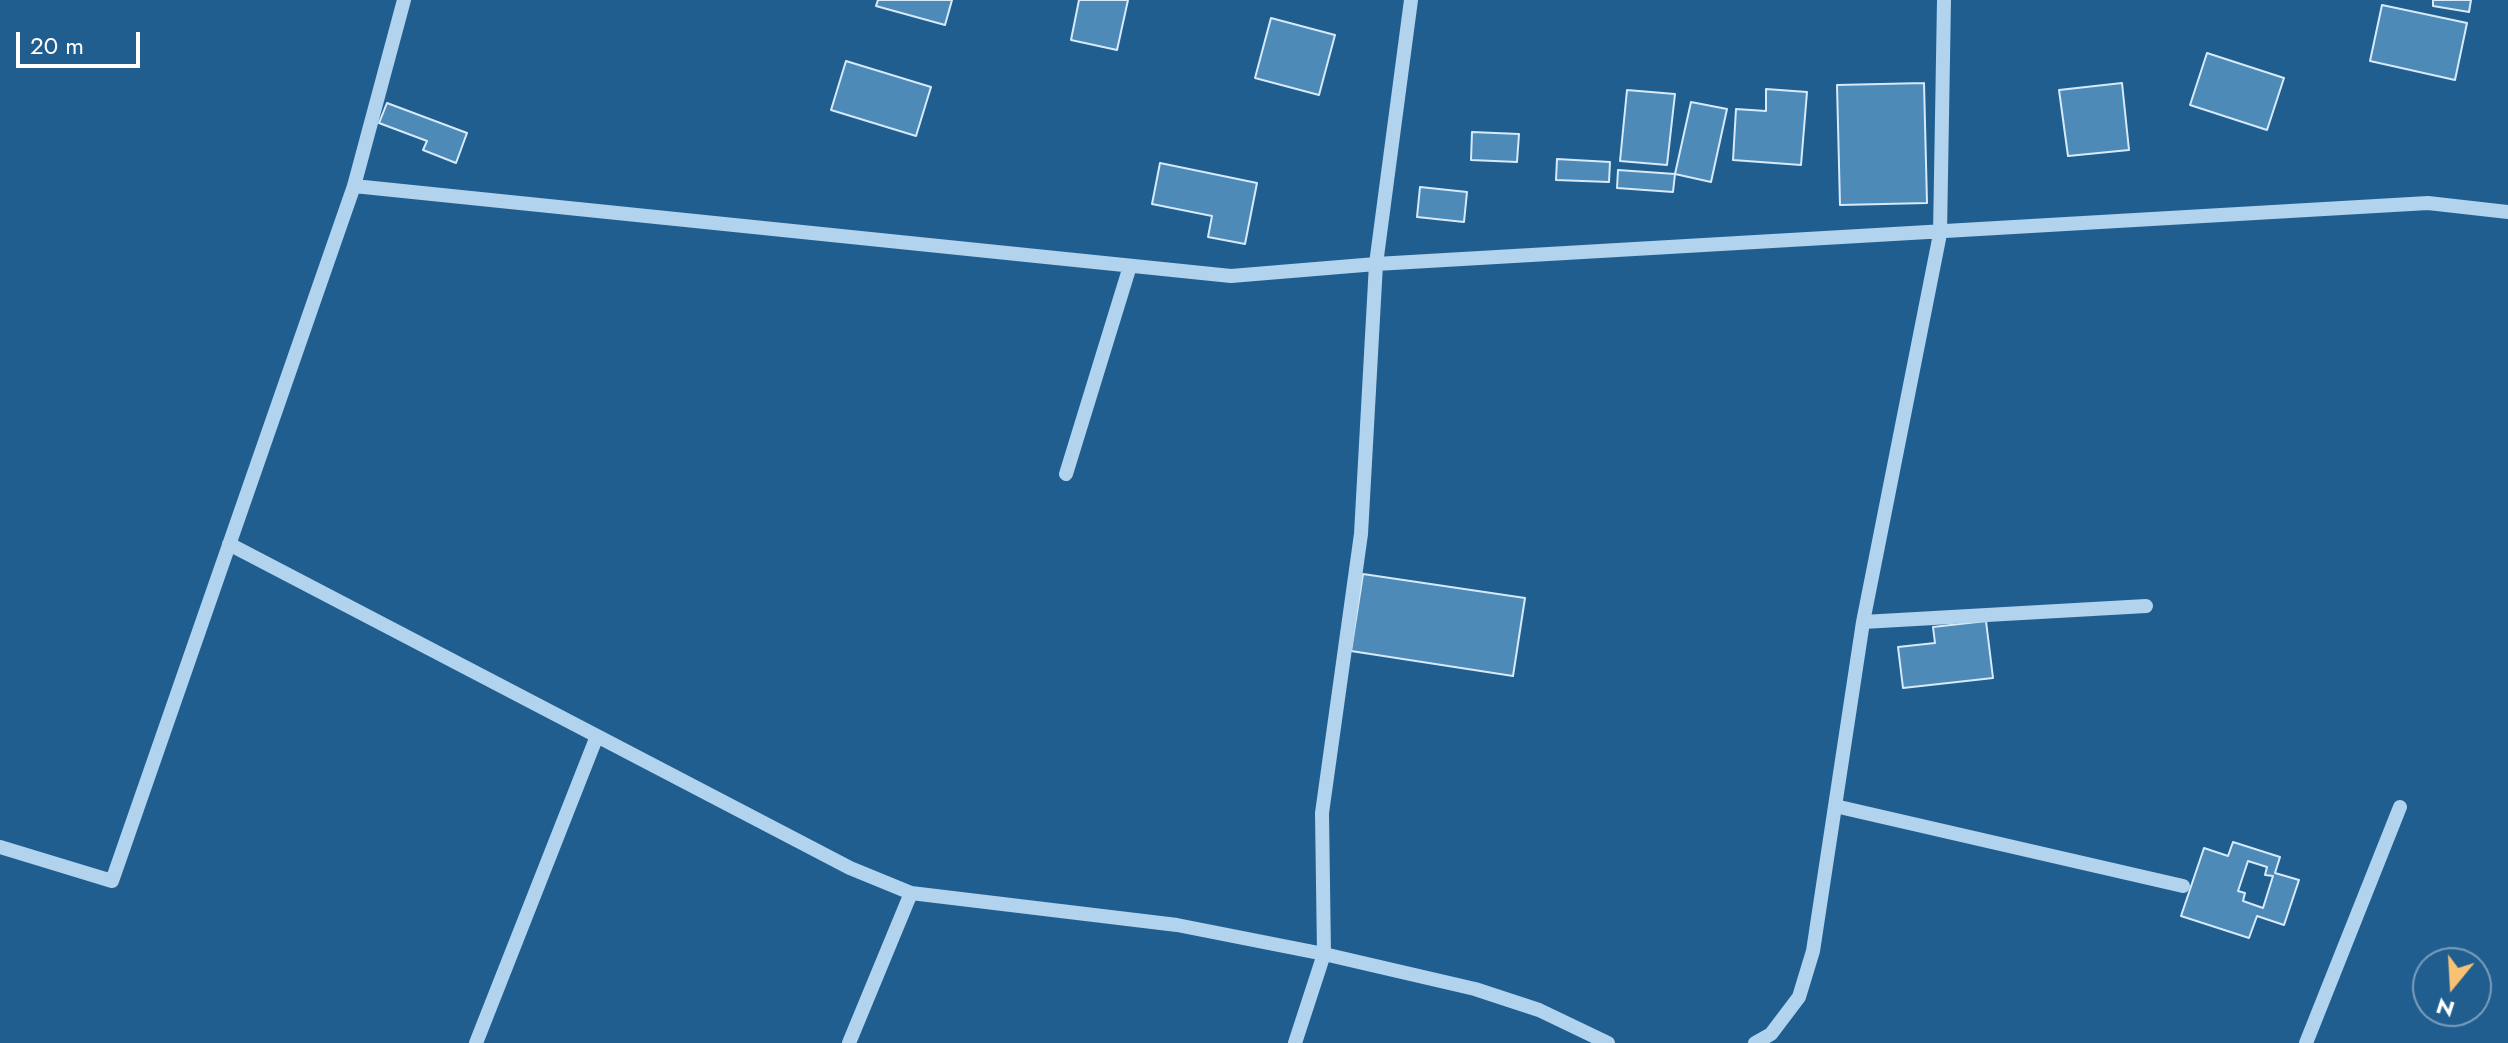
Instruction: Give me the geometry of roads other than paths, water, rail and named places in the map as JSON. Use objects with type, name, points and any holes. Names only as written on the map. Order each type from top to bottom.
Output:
[{"type":"street","points":[[0,849],[112,881],[354,186],[404,0]]},
{"type":"street","points":[[1295,1043],[1324,954],[1321,822],[1361,534],[1376,264],[1411,0]]},
{"type":"street","points":[[1755,1043],[1771,1034],[1799,997],[1813,951],[1863,622],[1940,234],[1944,0]]},
{"type":"street","points":[[354,186],[1231,276],[1376,264],[1940,234],[2428,203],[2508,212]]},
{"type":"street","points":[[1066,474],[1130,266]]},
{"type":"street","points":[[229,544],[850,868],[911,893],[1177,925],[1324,954],[1475,989],[1539,1010],[1608,1043]]},
{"type":"street","points":[[1863,622],[2146,606]]},
{"type":"street","points":[[476,1043],[597,736]]},
{"type":"street","points":[[1835,806],[2183,886]]},
{"type":"street","points":[[2306,1043],[2400,807]]},
{"type":"street","points":[[849,1043],[911,893]]}]
